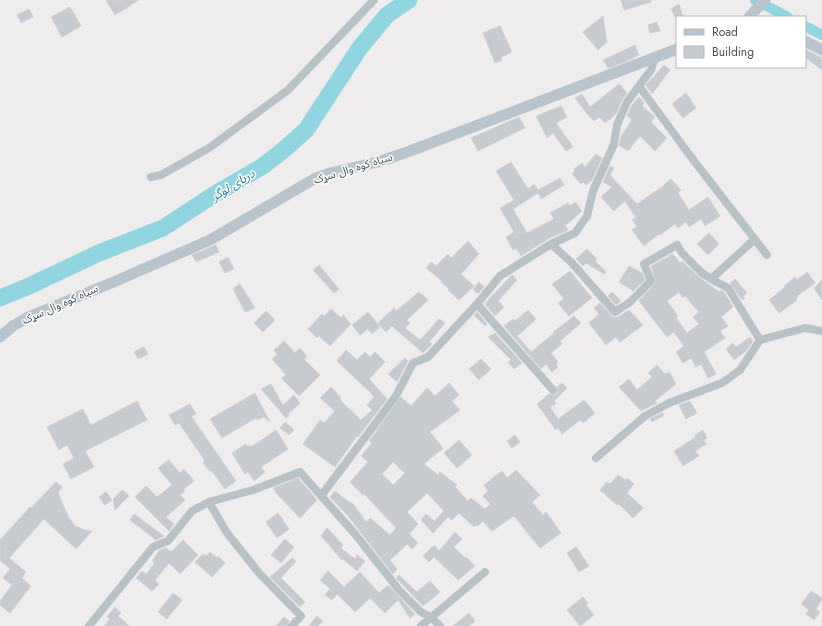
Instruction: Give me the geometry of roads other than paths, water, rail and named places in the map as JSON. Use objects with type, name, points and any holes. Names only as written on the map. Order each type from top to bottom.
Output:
[{"type":"street","points":[[151,177],[160,175],[209,148],[288,90],[374,0]]},
{"type":"street","points":[[806,41],[822,50]]},
{"type":"street","name":"سیاه کوه وال سړک","points":[[0,337],[13,326],[28,317],[210,240],[314,179],[330,173],[378,162],[410,151],[676,49]]},
{"type":"street","points":[[321,496],[396,396],[413,363],[428,357],[477,304],[500,276],[551,244],[575,233],[587,216],[593,191],[614,144],[617,124],[627,102],[651,70],[655,57]]},
{"type":"street","points":[[639,86],[691,157],[767,255]]},
{"type":"street","points":[[711,279],[754,239]]},
{"type":"street","points":[[551,244],[572,262],[615,312],[630,302],[651,280],[644,264],[678,244],[682,253],[711,279],[728,288],[760,340]]},
{"type":"street","points":[[477,304],[553,390]]},
{"type":"street","points":[[596,458],[645,416],[669,403],[722,383],[740,370],[760,340],[805,328],[822,331]]},
{"type":"street","points":[[89,626],[153,547],[168,541],[192,511],[210,502],[254,490],[300,472],[355,534],[398,590],[421,612],[431,617],[440,626]]},
{"type":"street","points":[[210,502],[227,533],[259,573],[301,616],[292,626]]},
{"type":"street","points":[[421,626],[485,572]]},
{"type":"waterway","name":"دریای لوگر","points":[[0,298],[99,253],[163,228],[215,194],[263,166],[306,130],[359,49],[387,15],[409,0]]},
{"type":"waterway","points":[[755,0],[786,16]]},
{"type":"waterway","points":[[806,27],[822,35]]}]
